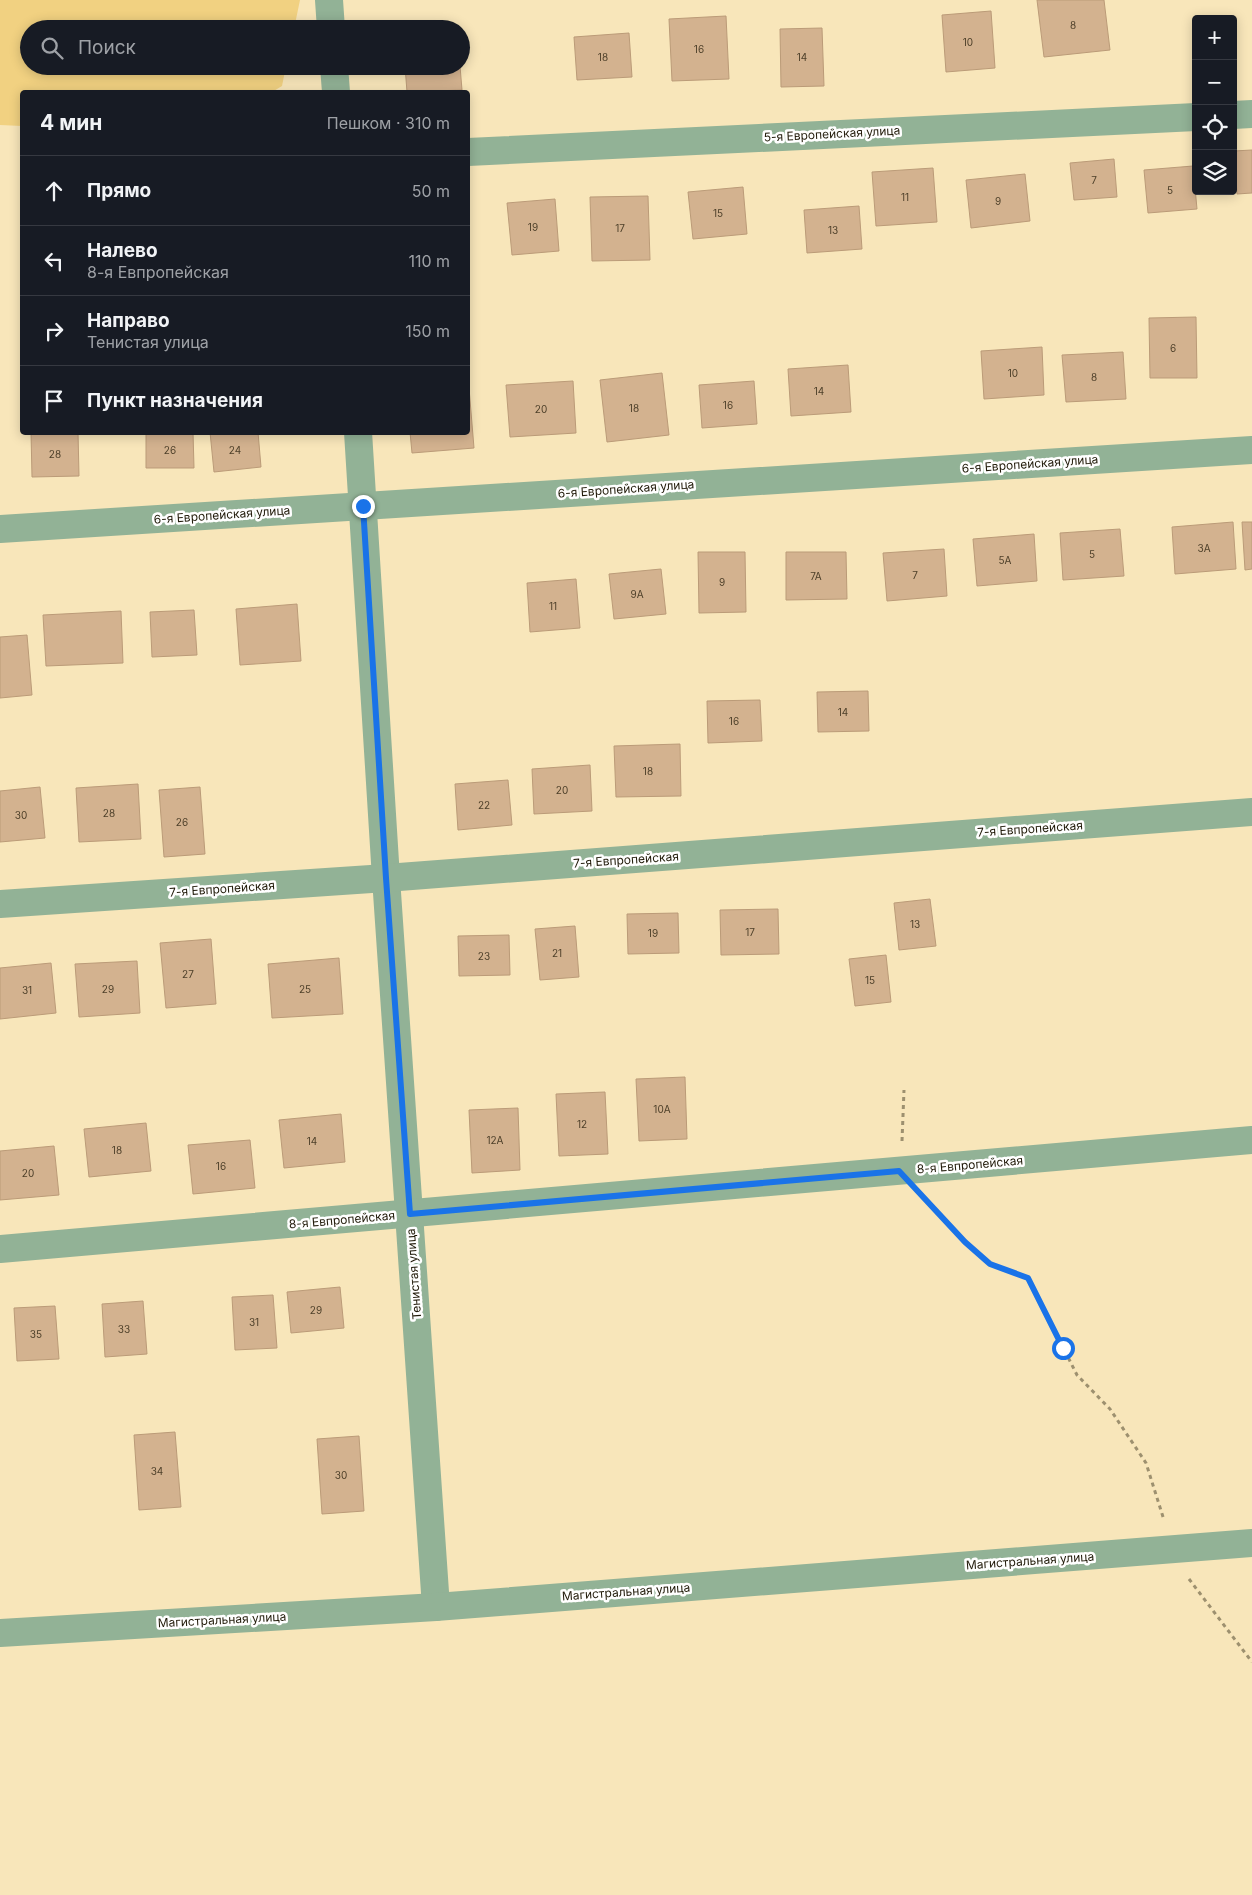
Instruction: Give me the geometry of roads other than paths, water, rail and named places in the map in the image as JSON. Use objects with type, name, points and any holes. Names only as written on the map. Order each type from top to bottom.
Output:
[{"type":"street","points":[[329,0],[330,20]]},
{"type":"street","points":[[335,75],[336,90]]},
{"type":"street","points":[[1237,115],[1252,114]]},
{"type":"street","name":"5-я Европейская улица","points":[[470,152],[1192,117]]},
{"type":"street","name":"Тенистая улица","points":[[358,435],[386,878],[436,1607]]},
{"type":"street","name":"6-я Европейская улица","points":[[0,528],[1252,450]]},
{"type":"street","name":"7-я Евпропейская","points":[[0,904],[386,878],[1252,812]]},
{"type":"street","name":"8-я Евпропейская","points":[[0,1250],[1252,1140]]},
{"type":"street","name":"Магистральная улица","points":[[0,1633],[436,1607],[1252,1543]]}]
